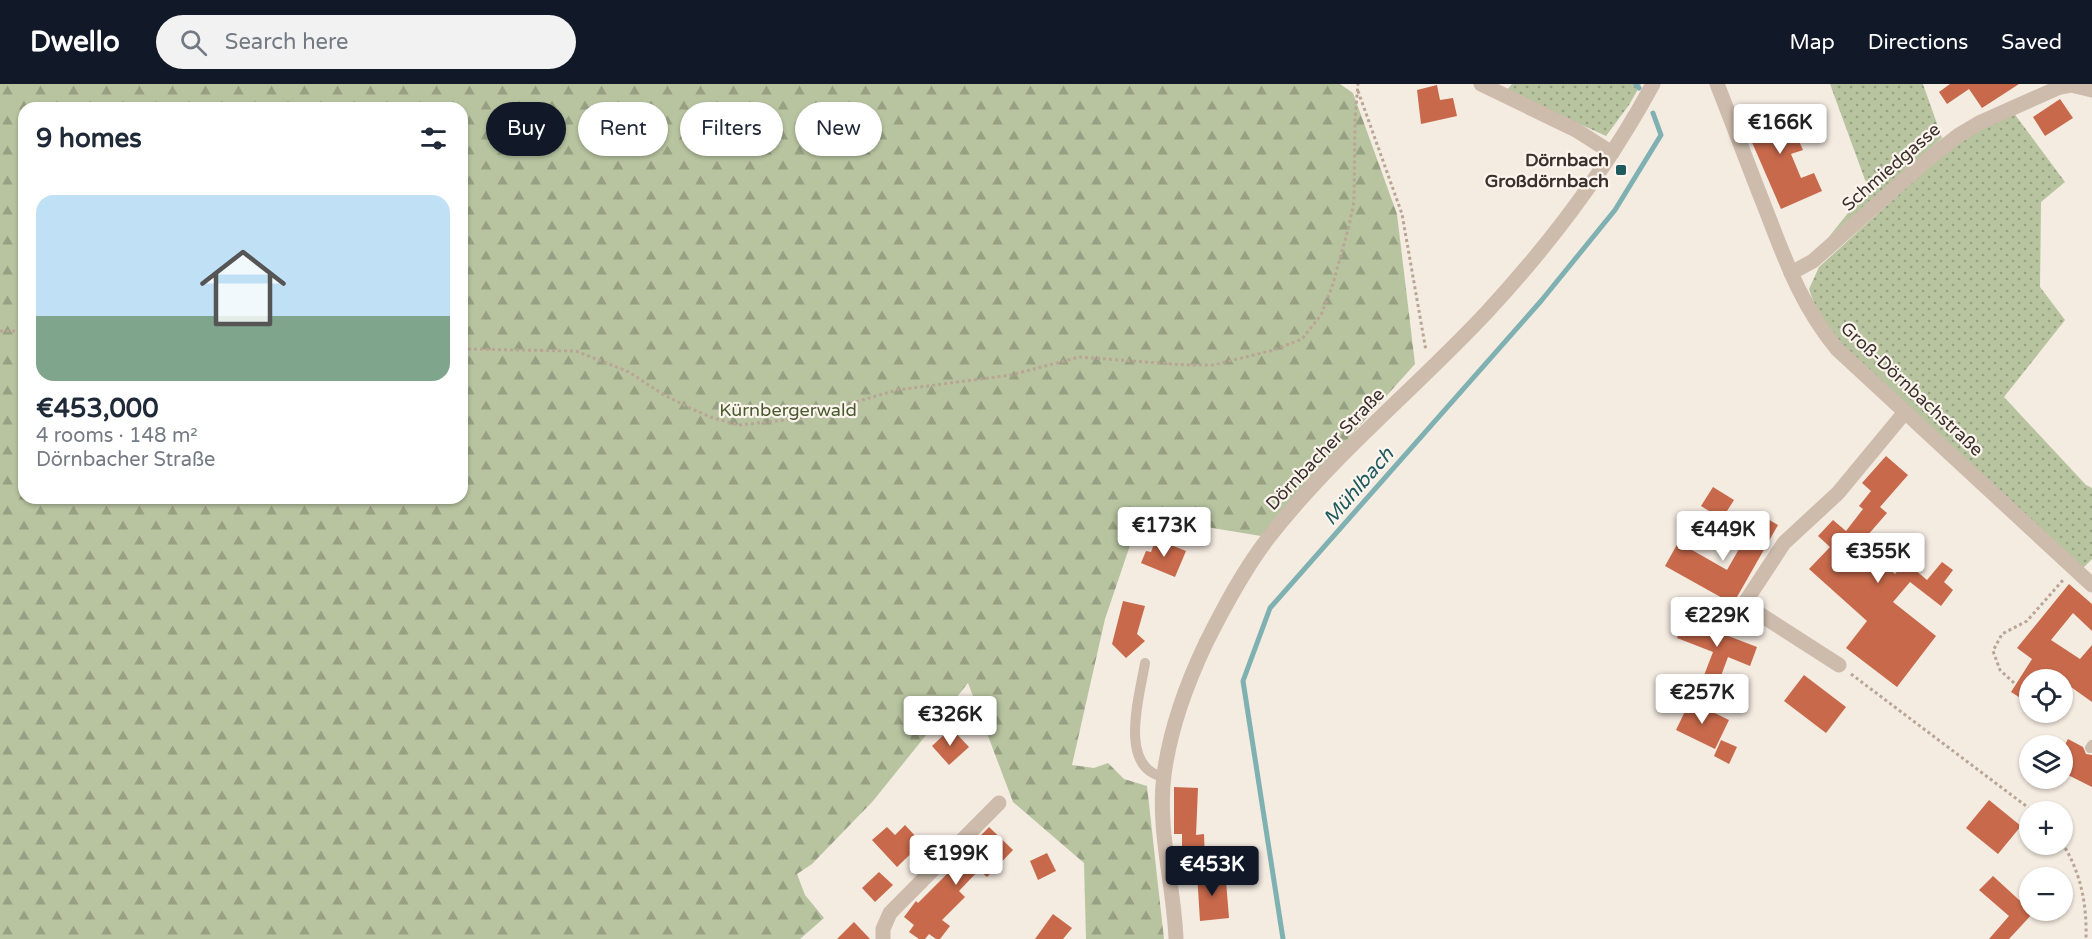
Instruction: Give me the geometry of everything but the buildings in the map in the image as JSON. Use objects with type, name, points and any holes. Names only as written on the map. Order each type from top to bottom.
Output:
[{"type":"street","points":[[1481,84],[1576,130],[1612,153]]},
{"type":"street","name":"Dörnbacher Straße","points":[[1176,939],[1166,852],[1163,811],[1164,777],[1171,735],[1182,700],[1200,657],[1225,608],[1267,539],[1304,495],[1430,371],[1532,262],[1612,153],[1653,84]]},
{"type":"street","name":"Groß-Dörnbachstraße","points":[[1717,84],[1791,273],[1806,306],[1819,327],[1837,349],[2074,567],[2090,579]]},
{"type":"street","name":"Schmiedgasse","points":[[1791,273],[1813,261],[1928,159],[1959,135],[2059,85],[2092,90]]},
{"type":"street","points":[[1839,665],[1744,604],[1784,543],[1838,493],[1905,412]]},
{"type":"street","points":[[883,939],[883,929],[890,913],[999,803]]},
{"type":"lane","points":[[1145,663],[1135,728],[1137,751],[1148,771],[1164,777]]},
{"type":"path","points":[[468,349],[576,351],[629,372],[690,408],[713,418],[739,425],[805,418],[897,390],[1011,375],[1079,357],[1213,365],[1274,350],[1302,339],[1321,315],[1332,287],[1354,201],[1355,119],[1358,84]]},
{"type":"path","points":[[1358,89],[1401,214],[1430,371]]},
{"type":"path","points":[[0,331],[18,331]]},
{"type":"path","points":[[2014,683],[2000,669],[1993,651],[2002,634],[2028,621],[2074,567]]},
{"type":"path","points":[[1839,665],[2019,801]]},
{"type":"path","points":[[2070,855],[2081,880],[2086,939]]},
{"type":"green space","name":"Kürnbergerwald","points":[[0,84],[1340,84],[1353,93],[1397,214],[1415,364],[1261,536],[1140,516],[1105,619],[1072,765],[1094,768],[1108,763],[1124,779],[1147,786],[1164,939],[1086,939],[1084,863],[1013,802],[968,683],[873,801],[812,864],[797,874],[805,895],[824,918],[800,939],[0,939]]},
{"type":"green space","points":[[1512,84],[1641,84],[1606,136],[1506,91]]},
{"type":"green space","points":[[1830,84],[1923,84],[1942,138],[1828,238],[1868,188]]},
{"type":"green space","points":[[2013,112],[2065,182],[2041,202],[2040,287],[2065,320],[2004,397],[2086,485],[2092,488],[2092,559],[2082,569],[1845,348],[1818,315],[1809,289],[1819,267],[1940,157],[1982,128]]},
{"type":"waterway","name":"Mühlbach","points":[[1636,84],[1639,88]]},
{"type":"waterway","name":"Mühlbach","points":[[1283,939],[1243,681],[1270,608],[1541,301],[1615,210],[1661,135],[1653,113]]},
{"type":"place","name":"Dörnbach Großdörnbach","points":[[1621,170]]}]
